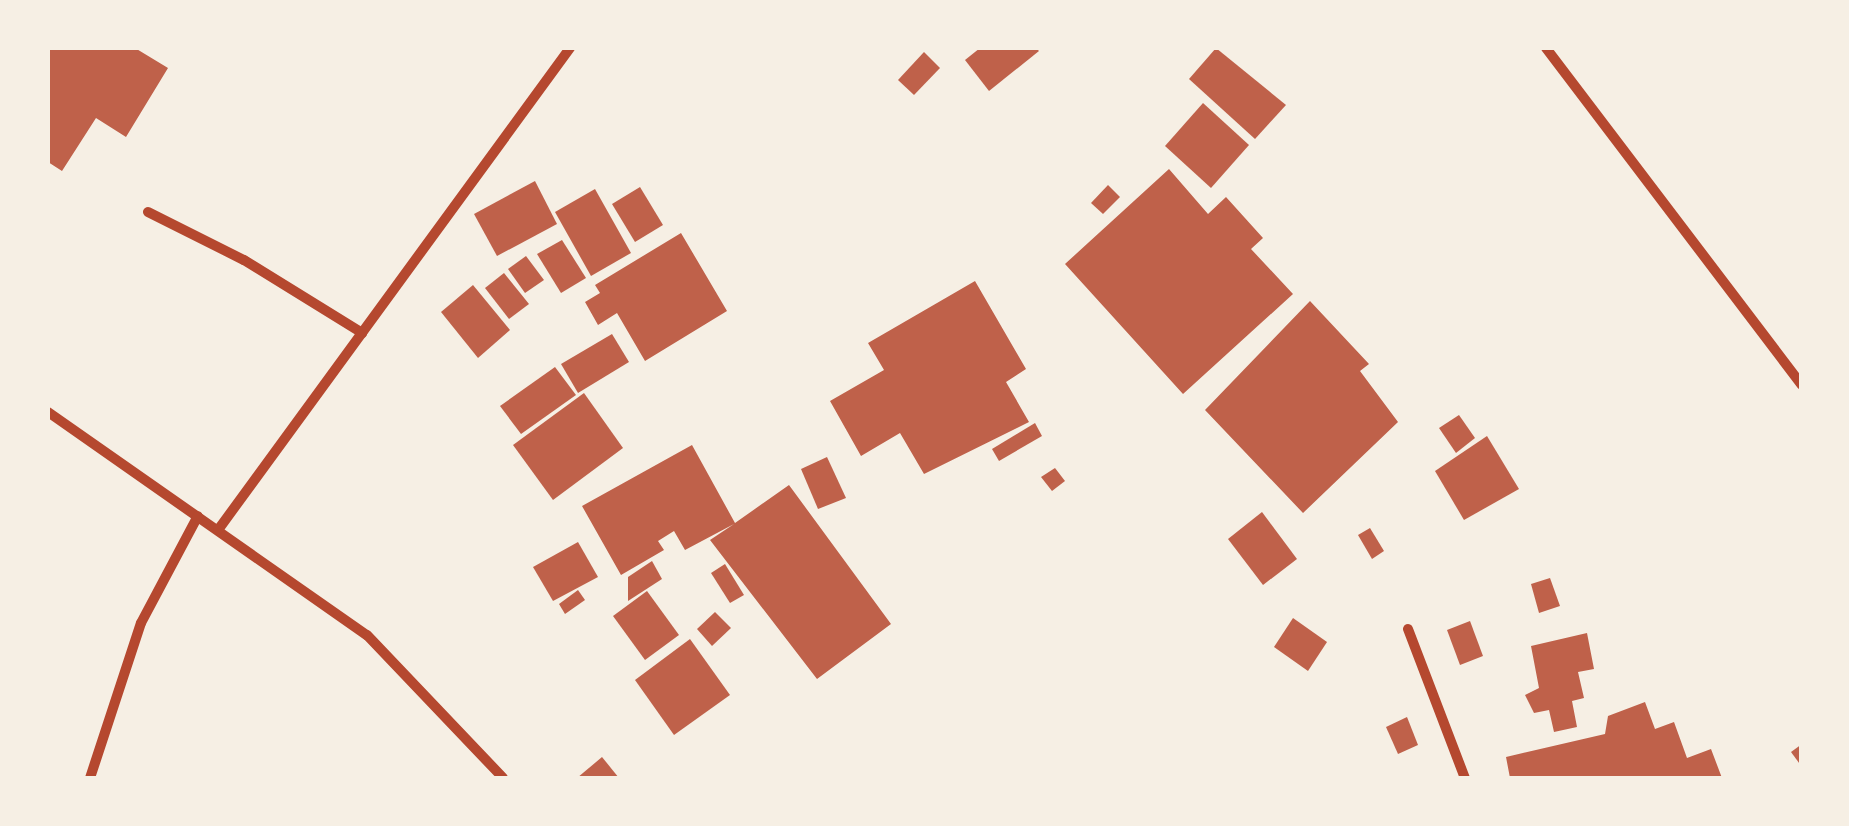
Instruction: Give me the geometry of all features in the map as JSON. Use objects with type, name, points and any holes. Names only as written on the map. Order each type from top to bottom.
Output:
[{"type":"street","points":[[218,530],[570,48]]},
{"type":"street","points":[[1546,48],[1802,385]]},
{"type":"street","points":[[148,212],[244,260],[362,333]]},
{"type":"street","points":[[48,412],[367,635],[502,778]]},
{"type":"street","points":[[90,778],[141,623],[198,516]]},
{"type":"street","points":[[1408,629],[1465,778]]},
{"type":"building","points":[[48,48],[135,48],[168,68],[126,137],[96,118],[62,171],[48,162]]},
{"type":"building","points":[[980,48],[1039,51],[989,91],[965,60]]},
{"type":"building","points":[[1216,48],[1286,105],[1255,139],[1189,79]]},
{"type":"building","points":[[924,52],[940,68],[914,95],[898,80]]},
{"type":"building","points":[[1203,103],[1249,145],[1211,188],[1165,146]]},
{"type":"building","points":[[1169,169],[1208,214],[1226,197],[1263,238],[1251,249],[1293,294],[1183,394],[1065,264]]},
{"type":"building","points":[[535,181],[557,224],[497,256],[474,214]]},
{"type":"building","points":[[1108,185],[1120,197],[1103,214],[1091,203]]},
{"type":"building","points":[[640,187],[663,225],[635,242],[612,204]]},
{"type":"building","points":[[595,189],[631,253],[591,276],[555,212]]},
{"type":"building","points":[[681,233],[727,311],[645,361],[617,313],[598,325],[585,302],[600,293],[595,285]]},
{"type":"building","points":[[562,240],[586,278],[561,293],[537,254]]},
{"type":"building","points":[[526,256],[544,280],[525,293],[508,269]]},
{"type":"building","points":[[504,273],[529,304],[509,319],[485,288]]},
{"type":"building","points":[[975,281],[1026,369],[1006,382],[1029,422],[924,474],[900,433],[861,456],[830,401],[884,370],[868,343]]},
{"type":"building","points":[[473,285],[510,330],[478,358],[441,312]]},
{"type":"building","points":[[1310,301],[1369,364],[1360,371],[1398,422],[1303,513],[1205,410]]},
{"type":"building","points":[[612,334],[629,362],[578,393],[561,364]]},
{"type":"building","points":[[555,367],[576,395],[521,434],[500,406]]},
{"type":"building","points":[[584,393],[623,448],[553,500],[513,445]]},
{"type":"building","points":[[1459,415],[1475,438],[1456,453],[1439,428]]},
{"type":"building","points":[[1035,423],[1042,436],[999,461],[992,449]]},
{"type":"building","points":[[1487,436],[1519,489],[1464,520],[1435,471]]},
{"type":"building","points":[[692,445],[735,523],[789,485],[891,624],[817,679],[710,540],[734,524],[685,550],[674,531],[658,541],[664,550],[621,575],[582,506]]},
{"type":"building","points":[[827,457],[846,498],[818,509],[801,469]]},
{"type":"building","points":[[1055,468],[1065,481],[1052,491],[1041,477]]},
{"type":"building","points":[[1262,512],[1297,559],[1263,585],[1228,539]]},
{"type":"building","points":[[1370,528],[1384,551],[1372,559],[1358,535]]},
{"type":"building","points":[[578,542],[598,577],[553,601],[533,567]]},
{"type":"building","points":[[652,561],[662,579],[628,601],[628,577]]},
{"type":"building","points":[[725,564],[744,595],[730,603],[711,573]]},
{"type":"building","points":[[1550,578],[1560,606],[1539,613],[1531,584]]},
{"type":"building","points":[[578,590],[585,600],[565,614],[559,604]]},
{"type":"building","points":[[647,591],[679,635],[645,660],[613,616]]},
{"type":"building","points":[[715,612],[731,628],[712,646],[697,629]]},
{"type":"building","points":[[1293,618],[1327,642],[1308,671],[1274,647]]},
{"type":"building","points":[[1470,621],[1483,656],[1460,665],[1447,630]]},
{"type":"building","points":[[1587,633],[1594,669],[1578,672],[1584,698],[1572,701],[1577,727],[1554,732],[1549,710],[1534,713],[1525,695],[1539,688],[1531,646]]},
{"type":"building","points":[[690,639],[730,695],[674,735],[635,680]]},
{"type":"building","points":[[1645,702],[1655,729],[1674,722],[1687,758],[1711,749],[1722,778],[1510,778],[1506,757],[1605,734],[1608,716]]},
{"type":"building","points":[[1407,717],[1418,745],[1398,754],[1386,727]]},
{"type":"building","points":[[1802,744],[1802,767],[1791,752]]},
{"type":"building","points":[[602,757],[619,778],[577,778]]}]
